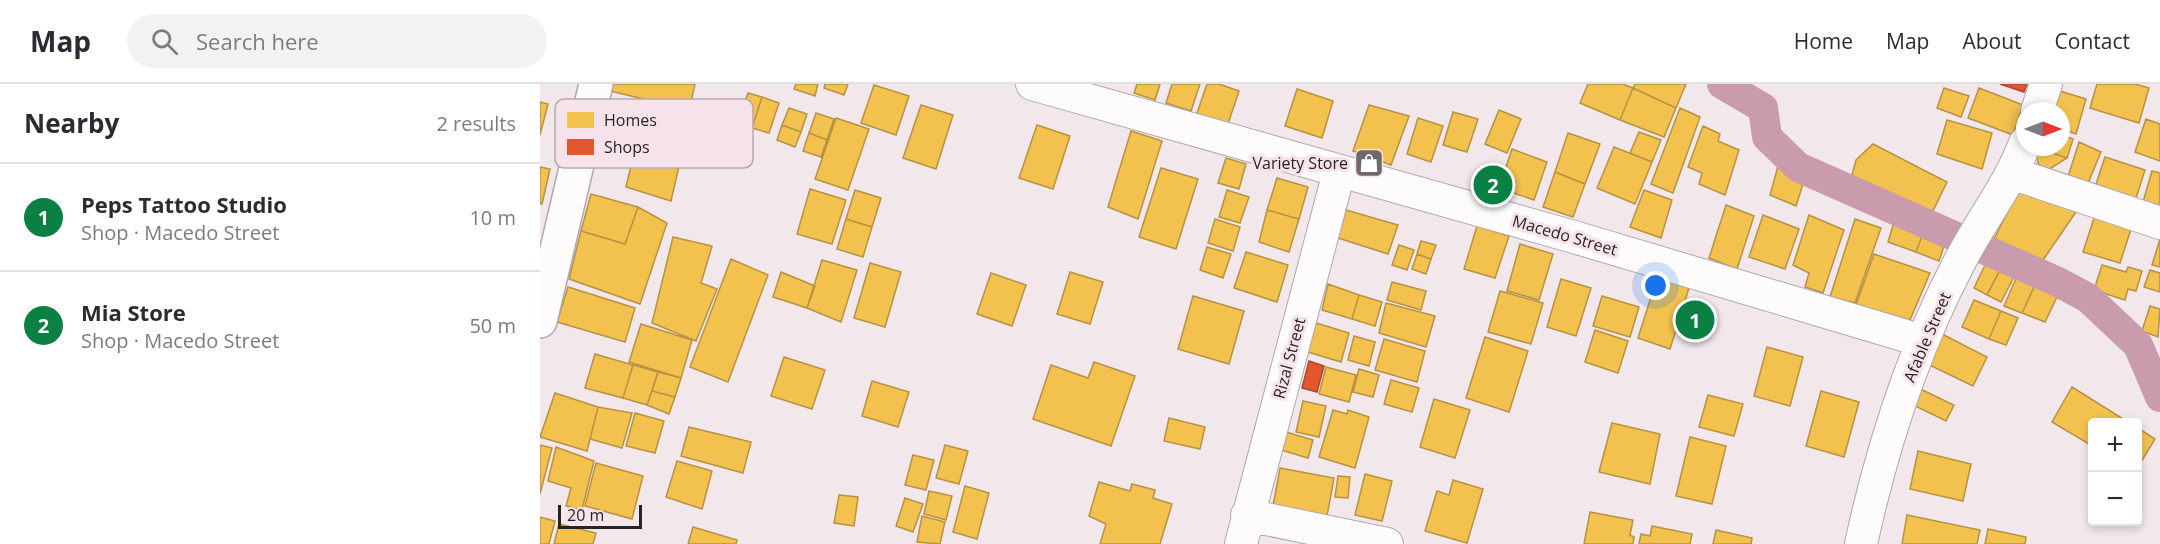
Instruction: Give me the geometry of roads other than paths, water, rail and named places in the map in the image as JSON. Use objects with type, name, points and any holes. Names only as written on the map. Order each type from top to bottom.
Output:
[{"type":"street","points":[[592,99],[596,84]]},
{"type":"street","name":"Macedo Street","points":[[1032,84],[1574,237],[1923,341]]},
{"type":"street","points":[[2040,102],[2046,84]]},
{"type":"street","name":"Afable Street","points":[[1861,544],[1894,419],[1923,341],[1959,263],[2014,174],[2020,156]]},
{"type":"street","points":[[540,321],[576,168]]},
{"type":"street","name":"Rizal Street","points":[[1244,530],[1339,172]]},
{"type":"street","points":[[2014,174],[2160,223]]},
{"type":"street","points":[[1244,530],[1387,544]]},
{"type":"waterway","points":[[1722,84],[1763,108],[1767,137],[1798,167],[2058,282],[2088,298],[2138,345],[2160,397]]},
{"type":"place","name":"Variety Store","points":[[1369,163]]},
{"type":"place","name":"Mia Store","points":[[1493,185]]},
{"type":"place","name":"Peps Tattoo Studio","points":[[1695,320]]}]
